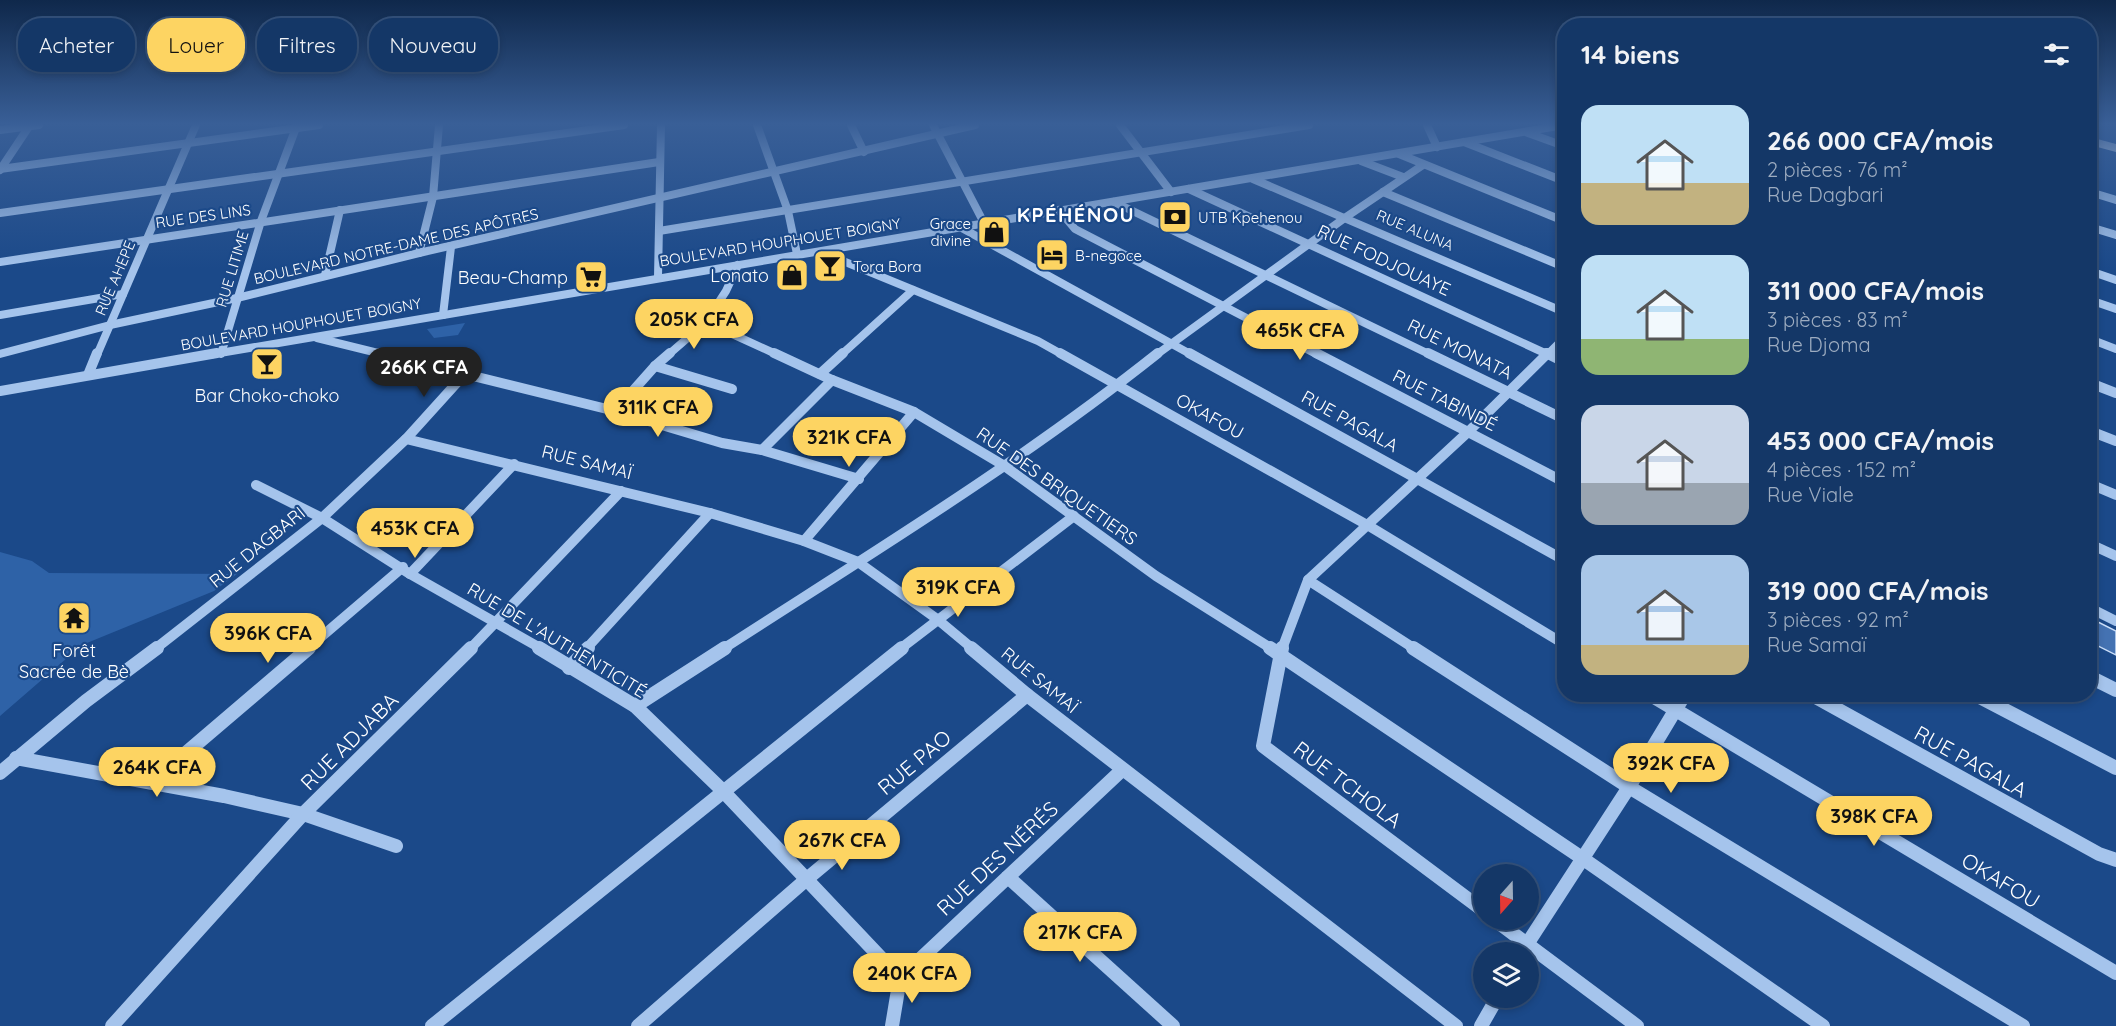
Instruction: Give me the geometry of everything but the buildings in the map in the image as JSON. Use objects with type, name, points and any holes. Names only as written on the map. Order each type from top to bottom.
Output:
[{"type":"street","name":"RUE AHEPE","points":[[88,375],[176,173]]},
{"type":"street","points":[[0,213],[287,173]]},
{"type":"street","points":[[419,253],[433,197],[436,173]]},
{"type":"street","name":"RUE DES LINS","points":[[0,262],[147,237],[589,173]]},
{"type":"street","points":[[658,277],[659,173]]},
{"type":"street","name":"BOULEVARD NOTRE-DAME DES APÔTRES","points":[[0,354],[325,275],[771,173]]},
{"type":"street","points":[[775,173],[789,211],[797,254]]},
{"type":"street","points":[[957,173],[984,223]]},
{"type":"street","points":[[659,231],[1019,173]]},
{"type":"street","points":[[1157,173],[1171,192]]},
{"type":"street","name":"BOULEVARD HOUPHOUET BOIGNY","points":[[0,391],[658,277],[820,252],[1282,173]]},
{"type":"street","points":[[1392,173],[1403,177]]},
{"type":"street","points":[[634,706],[858,562],[1003,465],[1118,385],[1171,343],[1410,173]]},
{"type":"street","points":[[1443,173],[1557,218]]},
{"type":"street","name":"RUE LITIME","points":[[221,354],[278,174]]},
{"type":"street","name":"RUE ALUNA","points":[[1252,178],[1557,309]]},
{"type":"street","name":"RUE FODJOUAYE","points":[[1188,189],[1557,359]]},
{"type":"street","points":[[1383,192],[1557,264]]},
{"type":"street","points":[[2097,194],[2116,200]]},
{"type":"street","name":"RUE MONATA","points":[[1114,201],[1557,416]]},
{"type":"street","points":[[325,275],[340,210]]},
{"type":"street","name":"RUE TABINDÉ","points":[[1059,210],[1075,229],[1557,478]]},
{"type":"street","name":"RUE PAGALA","points":[[960,227],[1557,556]]},
{"type":"street","points":[[2097,229],[2116,235]]},
{"type":"street","points":[[443,315],[451,247]]},
{"type":"street","name":"OKAFOU","points":[[820,252],[1029,337],[1369,526],[1557,640]]},
{"type":"street","points":[[615,411],[655,366],[706,322],[726,291],[738,265]]},
{"type":"street","points":[[2097,273],[2116,279]]},
{"type":"street","points":[[820,374],[913,290]]},
{"type":"street","points":[[0,315],[123,294]]},
{"type":"street","points":[[2097,302],[2116,309]]},
{"type":"street","name":"RUE DES BRIQUETIERS","points":[[706,322],[832,380],[914,412],[1003,465],[1156,576],[1280,654],[1582,858],[1823,1026]]},
{"type":"street","points":[[311,337],[463,376],[615,411],[722,443],[762,450],[859,479]]},
{"type":"street","points":[[2097,342],[2116,349]]},
{"type":"street","points":[[1280,654],[1308,580],[1369,526],[1557,345]]},
{"type":"street","points":[[655,366],[732,389]]},
{"type":"street","name":"RUE DAGBARI","points":[[0,773],[16,758],[322,518],[406,439],[463,376]]},
{"type":"street","points":[[762,450],[832,380]]},
{"type":"street","points":[[2097,386],[2116,393]]},
{"type":"street","points":[[804,541],[914,412]]},
{"type":"street","points":[[2097,434],[2116,441]]},
{"type":"street","name":"RUE SAMAÏ","points":[[406,439],[711,513],[804,541],[858,562],[937,619],[1027,695],[1122,770],[1456,1026]]},
{"type":"street","points":[[152,782],[407,571],[513,464]]},
{"type":"street","name":"RUE DE L'AUTHENTICITÉ","points":[[256,485],[322,518],[634,706],[721,789],[808,878],[900,978]]},
{"type":"street","points":[[2097,487],[2116,495]]},
{"type":"street","name":"RUE ADJABA","points":[[112,1026],[303,814],[497,622],[621,491]]},
{"type":"street","points":[[569,668],[711,513]]},
{"type":"street","points":[[432,1026],[721,789],[937,619],[1074,516]]},
{"type":"street","points":[[2097,547],[2116,556]]},
{"type":"street","points":[[1308,580],[1629,787],[2023,1026]]},
{"type":"street","points":[[2097,612],[2116,621]]},
{"type":"street","name":"RUE TCHOLA","points":[[1280,654],[1263,746],[1473,903]]},
{"type":"street","points":[[2097,680],[2116,690]]},
{"type":"street","name":"RUE PAO","points":[[639,1026],[808,878],[1027,695]]},
{"type":"street","name":"OKAFOU","points":[[1662,702],[2116,973]]},
{"type":"street","points":[[1528,942],[1629,787],[1680,702]]},
{"type":"street","name":"RUE PAGALA","points":[[1824,702],[2100,854],[2116,860]]},
{"type":"street","points":[[1989,702],[2116,768]]},
{"type":"street","points":[[16,758],[152,782],[303,814],[396,846]]},
{"type":"street","name":"RUE DES NÉRÉS","points":[[900,978],[1122,770]]},
{"type":"street","points":[[1008,877],[1173,1026]]},
{"type":"street","points":[[1505,930],[1518,942]]},
{"type":"street","points":[[1539,958],[1637,1026]]},
{"type":"street","points":[[892,1026],[900,978]]},
{"type":"street","points":[[1481,1026],[1491,1008]]},
{"type":"shaded area","points":[[465,323],[458,335],[434,338],[427,329]]},
{"type":"shaded area","name":"Forêt Sacrée de Bè","points":[[0,552],[32,561],[49,573],[237,574],[214,591],[82,645],[0,716]]},
{"type":"place","name":"UTB Kpehenou","points":[[1175,217]]},
{"type":"place","name":"Grace divine","points":[[994,232]]},
{"type":"place","name":"B-negoce","points":[[1052,255]]},
{"type":"place","name":"Tora Bora","points":[[830,266]]},
{"type":"place","name":"Lonato","points":[[792,275]]},
{"type":"place","name":"Beau-Champ","points":[[591,277]]},
{"type":"place","name":"Bar Choko-choko","points":[[267,364]]},
{"type":"place","name":"Forêt Sacrée de Bè","points":[[74,618]]},
{"type":"district","name":"KPÉHÉNOU","points":[[1076,214]]}]
